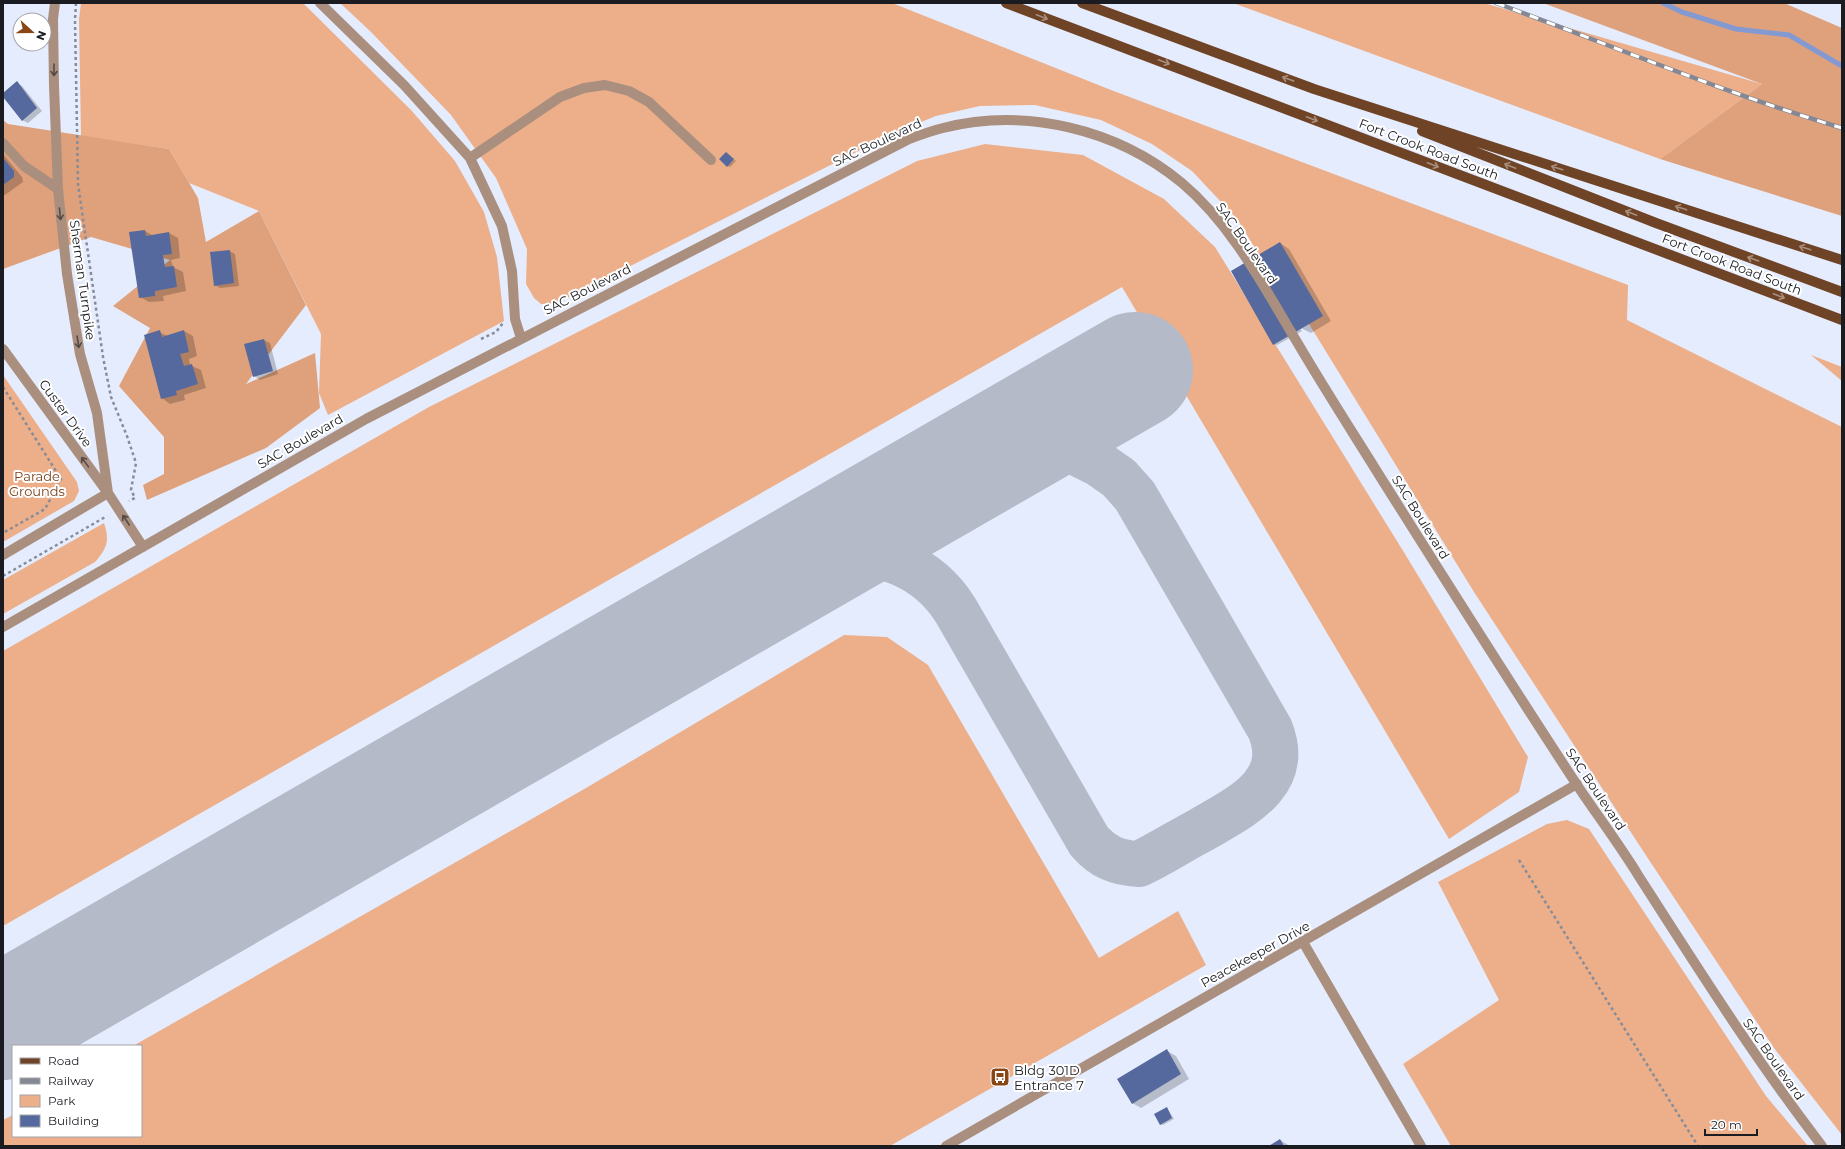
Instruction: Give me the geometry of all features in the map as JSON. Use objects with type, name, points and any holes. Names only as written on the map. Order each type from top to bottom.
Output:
[{"type":"main road","name":"Fort Crook Road South","points":[[1006,3],[1842,320]]},
{"type":"main road","name":"Fort Crook Road South","points":[[1082,3],[1314,89],[1842,260]]},
{"type":"main road","points":[[1314,89],[1656,223],[1842,292]]},
{"type":"street","name":"Sherman Turnpike","points":[[55,3],[54,78],[58,189],[67,274],[80,354],[97,413],[108,493],[143,547]]},
{"type":"street","points":[[320,3],[420,101],[470,158],[502,226],[512,271],[515,319],[521,338]]},
{"type":"street","points":[[470,158],[560,97],[584,88],[605,85],[629,91],[649,102],[711,160]]},
{"type":"street","name":"SAC Boulevard","points":[[3,627],[366,418],[865,160],[909,139],[942,128],[971,122],[1023,120],[1050,123],[1107,139],[1142,155],[1182,183],[1201,200],[1223,227],[1269,296],[1457,598],[1577,784],[1637,873],[1693,962],[1760,1064],[1822,1146]]},
{"type":"street","points":[[3,143],[24,166],[58,189]]},
{"type":"street","name":"Custer Drive","points":[[3,349],[108,493]]},
{"type":"street","points":[[3,555],[108,493]]},
{"type":"street","name":"Peacekeeper Drive","points":[[946,1146],[1577,784]]},
{"type":"street","points":[[1303,942],[1421,1146]]},
{"type":"path","points":[[76,3],[78,184],[103,357],[111,398],[136,463],[130,490],[135,498]]},
{"type":"path","points":[[481,339],[496,332],[504,321]]},
{"type":"path","points":[[3,387],[61,479],[44,509],[3,533]]},
{"type":"path","points":[[3,576],[100,521]]},
{"type":"path","points":[[1519,860],[1698,1146]]},
{"type":"green space","points":[[81,3],[303,3],[411,110],[455,161],[484,212],[497,257],[504,321],[328,415],[319,393],[321,334],[259,211],[189,183],[169,149],[81,136],[79,19]]},
{"type":"green space","points":[[340,3],[892,3],[1111,90],[1628,285],[1627,320],[1842,427],[1842,1135],[1774,1048],[1649,860],[1474,592],[1309,324],[1259,255],[1238,220],[1192,171],[1152,144],[1101,120],[1035,105],[980,106],[936,116],[894,133],[555,304],[541,304],[534,298],[526,284],[527,249],[496,178],[451,115],[371,32]]},
{"type":"green space","points":[[1233,3],[1484,3],[1762,84],[1660,159]]},
{"type":"green space","points":[[985,144],[1083,155],[1164,199],[1215,247],[1405,554],[1528,757],[1519,792],[1449,839],[1122,287],[3,926],[3,651],[429,407],[917,161]]},
{"type":"green space","points":[[1811,355],[1842,367],[1842,381]]},
{"type":"green space","name":"Parade Grounds","points":[[3,375],[77,482],[79,491],[74,501],[3,542]]},
{"type":"green space","points":[[104,523],[107,540],[105,548],[95,562],[3,614],[3,580]]},
{"type":"green space","points":[[844,635],[887,637],[928,665],[1099,958],[1178,911],[1206,965],[890,1146],[3,1146],[3,1120],[12,1116],[12,1137],[142,1137],[142,1045],[135,1045],[586,788]]},
{"type":"green space","points":[[1567,820],[1589,829],[1766,1096],[1808,1146],[1451,1146],[1403,1064],[1499,1000],[1438,882],[1547,824]]},
{"type":"shaded area","points":[[1543,3],[1784,3],[1842,28],[1842,216],[1660,159],[1762,84]]},
{"type":"shaded area","points":[[3,120],[8,124],[169,149],[198,198],[206,242],[259,211],[306,305],[246,384],[315,353],[320,408],[266,448],[147,500],[143,485],[164,474],[164,437],[119,386],[150,328],[113,306],[170,260],[91,237],[3,269]]},
{"type":"building","points":[[17,81],[37,108],[22,121],[3,97],[3,93]]},
{"type":"building","points":[[726,152],[734,159],[727,167],[719,159]]},
{"type":"building","points":[[3,158],[14,171],[14,177],[3,185]]},
{"type":"building","points":[[145,230],[146,236],[169,232],[172,254],[163,255],[165,267],[174,266],[177,287],[155,291],[155,296],[139,298],[129,232]]},
{"type":"building","points":[[1280,242],[1323,316],[1273,345],[1231,271]]},
{"type":"building","points":[[230,250],[234,283],[214,286],[210,252]]},
{"type":"building","points":[[160,330],[162,337],[184,330],[189,352],[180,354],[184,366],[192,364],[198,384],[176,391],[177,395],[161,399],[144,335]]},
{"type":"building","points":[[264,339],[273,371],[253,377],[244,344]]},
{"type":"building","points":[[1167,1049],[1181,1074],[1132,1104],[1117,1079]]},
{"type":"building","points":[[1167,1107],[1172,1118],[1160,1125],[1154,1114]]},
{"type":"building","points":[[1280,1139],[1284,1146],[1269,1146]]},
{"type":"waterway","points":[[1663,3],[1682,12],[1736,29],[1789,35],[1842,66]]},
{"type":"taxiway","points":[[789,569],[822,558],[846,554],[865,554],[883,557],[900,563],[917,571],[932,582],[956,611],[1089,841],[1094,847],[1105,855],[1117,861],[1139,864],[1231,812],[1258,792],[1268,779],[1274,765],[1275,748],[1270,729],[1135,496],[1119,478],[1099,464],[1077,453],[1065,450],[1038,447],[1010,452],[972,463]]},
{"type":"runway","points":[[3,1022],[1135,370]]},
{"type":"railway","points":[[1496,3],[1754,100],[1842,128]]},
{"type":"place","name":"Bldg 301D Entrance 7","points":[[1000,1077]]}]
